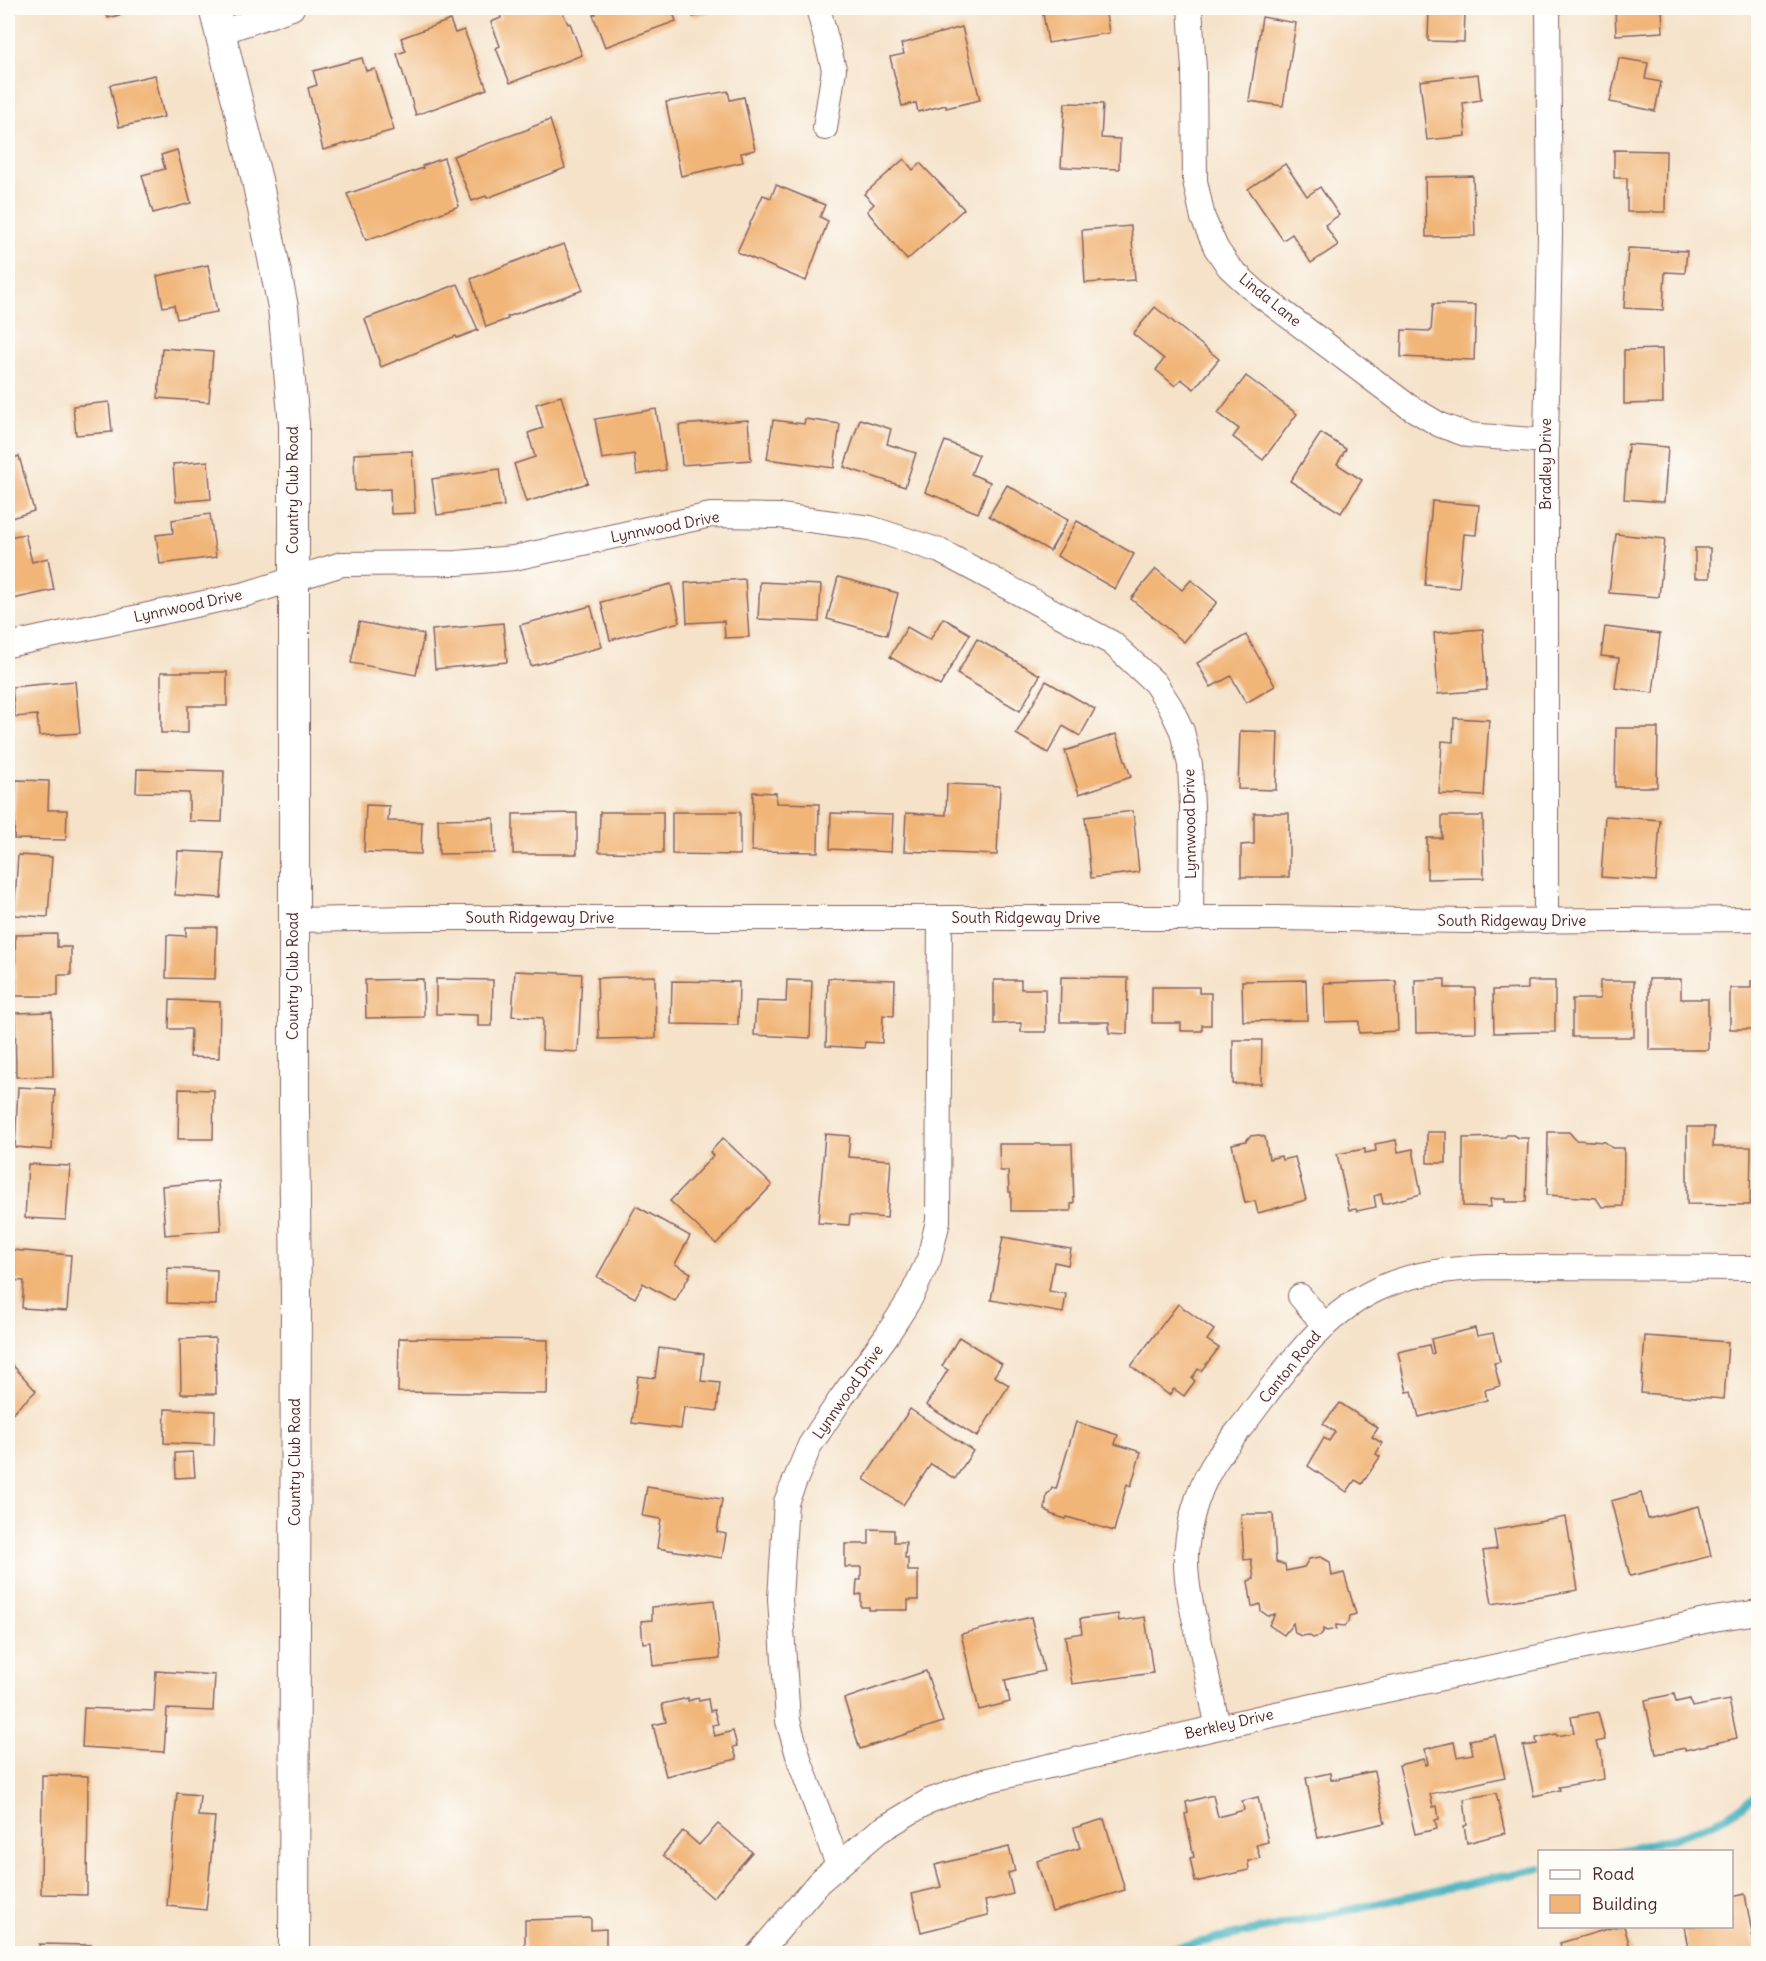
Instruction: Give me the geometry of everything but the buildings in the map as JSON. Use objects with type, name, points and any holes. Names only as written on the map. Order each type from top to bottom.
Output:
[{"type":"main road","name":"Country Club Road","points":[[217,20],[257,180],[285,318],[294,424],[293,920],[296,1297],[294,1953]]},
{"type":"street","points":[[217,20],[292,8]]},
{"type":"street","points":[[818,8],[834,69],[825,128]]},
{"type":"street","name":"Linda Lane","points":[[1190,8],[1194,69],[1195,181],[1203,218],[1216,248],[1229,267],[1256,292],[1408,406],[1440,425],[1468,435],[1546,441]]},
{"type":"street","name":"Bradley Drive","points":[[1545,921],[1546,441],[1550,234],[1548,8]]},
{"type":"street","name":"Lynnwood Drive","points":[[8,645],[246,594],[342,564],[457,564],[514,558],[711,515],[780,516],[870,528],[940,551],[1112,643],[1155,683],[1182,731],[1190,765],[1191,919]]},
{"type":"street","name":"South Ridgeway Drive","points":[[293,920],[337,918],[1545,921],[1758,919]]},
{"type":"street","name":"Lynnwood Drive","points":[[838,1865],[800,1762],[788,1721],[780,1599],[786,1502],[810,1445],[910,1299],[929,1259],[935,1240],[938,1221],[940,918]]},
{"type":"street","name":"Canton Road","points":[[1218,1727],[1188,1588],[1186,1553],[1191,1524],[1200,1493],[1212,1467],[1290,1363],[1324,1325],[1349,1306],[1383,1286],[1420,1274],[1453,1269],[1486,1267],[1758,1268]]},
{"type":"street","points":[[1300,1296],[1324,1325]]},
{"type":"street","name":"Berkley Drive","points":[[758,1953],[819,1882],[879,1831],[929,1801],[984,1781],[1218,1727],[1714,1619],[1758,1612]]},
{"type":"waterway","points":[[1624,1850],[1672,1838],[1708,1825],[1725,1817],[1758,1794]]},
{"type":"waterway","points":[[1147,1954],[1538,1868]]}]
